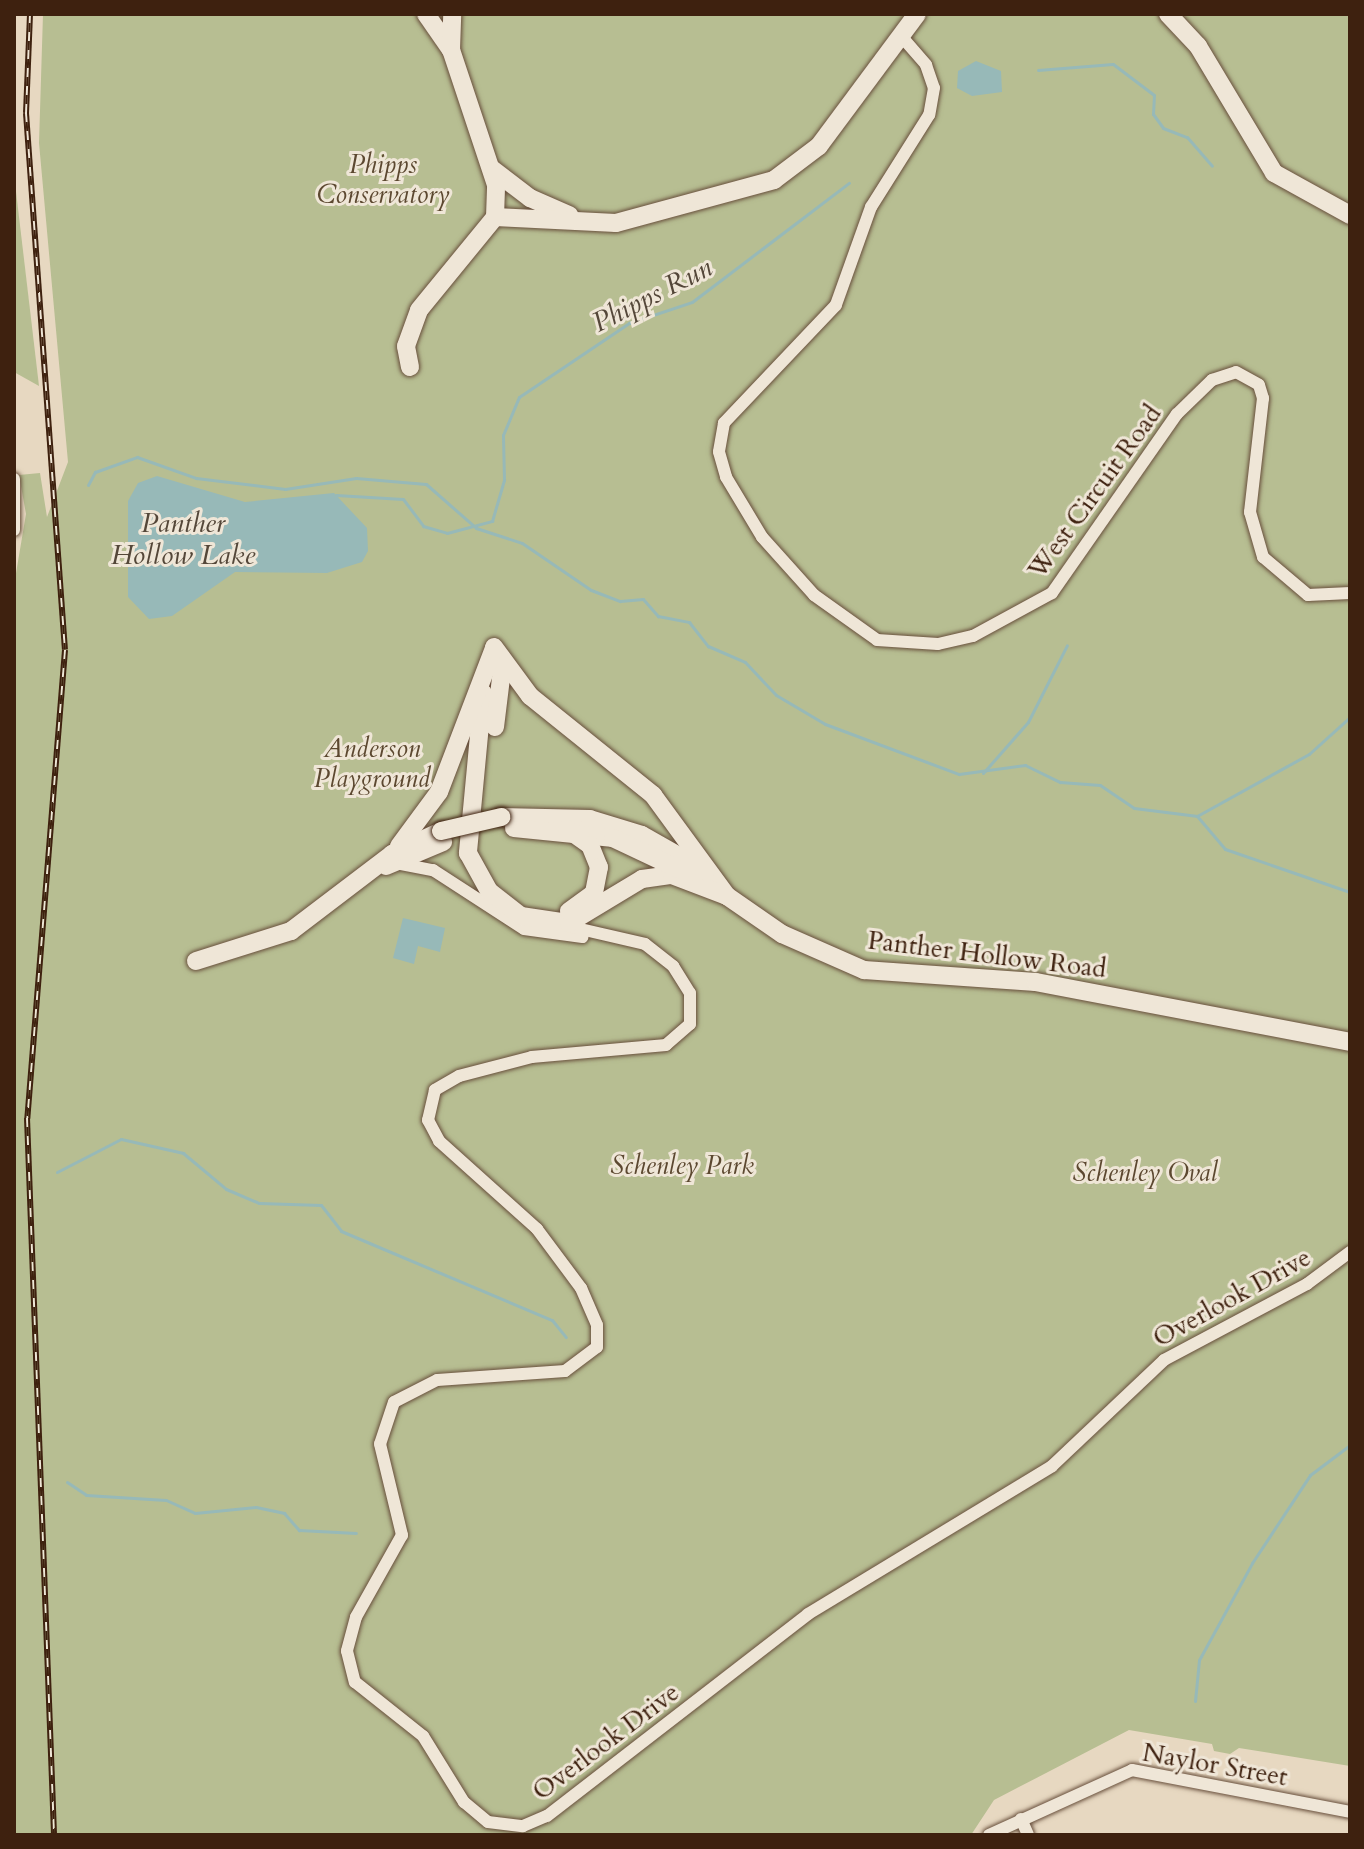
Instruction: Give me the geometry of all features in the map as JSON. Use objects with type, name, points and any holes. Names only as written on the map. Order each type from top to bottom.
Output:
[{"type":"main road","points":[[410,367],[408,338],[419,310],[495,217],[487,164],[451,50],[426,14]]},
{"type":"main road","points":[[451,50],[452,14]]},
{"type":"main road","points":[[495,217],[586,222],[660,215],[789,172],[819,146],[917,14]]},
{"type":"main road","points":[[1168,14],[1198,46],[1274,173],[1350,215]]},
{"type":"main road","points":[[487,164],[530,198],[586,222]]},
{"type":"main road","points":[[503,662],[530,696],[653,795],[711,883],[657,875],[560,924],[508,908],[473,867],[467,825],[487,706],[503,662]]},
{"type":"main road","points":[[492,694],[530,696]]},
{"type":"main road","points":[[492,694],[477,823],[485,868],[500,888],[533,909],[577,908],[594,893],[599,867],[590,845],[567,829]]},
{"type":"main road","points":[[392,861],[439,792],[492,694]]},
{"type":"main road","points":[[196,961],[280,937],[392,861],[442,836],[502,823],[565,816],[616,826],[665,846],[711,883]]},
{"type":"main road","points":[[502,823],[567,829],[633,845],[711,883]]},
{"type":"main road","name":"Panther Hollow Road","points":[[711,883],[782,934],[864,970],[1036,982],[1350,1042]]},
{"type":"street","name":"West Circuit Road","points":[[902,37],[934,88],[929,115],[871,207],[836,305],[724,423],[719,452],[762,537],[814,595],[852,626],[892,643],[938,644],[1000,626],[1052,593],[1177,414],[1212,380],[1236,372],[1259,385],[1263,398],[1250,512],[1263,557],[1308,595],[1350,593]]},
{"type":"street","points":[[14,479],[14,530]]},
{"type":"street","name":"Overlook Drive","points":[[392,861],[433,870],[524,929],[645,944],[673,966],[690,993],[690,1024],[666,1045],[532,1057],[459,1076],[435,1090],[428,1120],[439,1141],[537,1229],[581,1288],[597,1347],[565,1371],[421,1383],[394,1402],[380,1444],[402,1535],[356,1617],[348,1661],[364,1691],[436,1752],[474,1814],[495,1825],[536,1823],[838,1594],[1052,1466],[1164,1360],[1307,1284],[1350,1252]]},
{"type":"street","name":"Overlook Drive","points":[[560,924],[593,936]]},
{"type":"street","name":"Naylor Street","points":[[989,1835],[1132,1770],[1350,1812]]},
{"type":"street","points":[[1021,1819],[1028,1835]]},
{"type":"green space","name":"Schenley Park","points":[[43,14],[1350,14],[1350,1766],[1239,1748],[1230,1754],[1214,1751],[1212,1744],[1129,1730],[994,1800],[971,1835],[14,1835],[14,585],[26,514],[19,475],[40,473],[47,517],[68,462],[39,143]]},
{"type":"green space","points":[[15,183],[39,386],[14,372]]},
{"type":"water","points":[[976,61],[1001,71],[1002,92],[972,96],[957,88],[958,71]]},
{"type":"water","name":"Panther Hollow Lake","points":[[157,476],[245,502],[334,493],[367,528],[368,551],[362,562],[327,573],[235,572],[172,616],[149,619],[128,597],[128,501],[138,483]]},
{"type":"water","points":[[403,918],[445,928],[440,952],[418,946],[414,964],[393,958]]},
{"type":"waterway","points":[[1038,70],[1113,64],[1154,95],[1153,114],[1163,128],[1187,137],[1212,166]]},
{"type":"waterway","name":"Phipps Run","points":[[336,495],[403,499],[423,526],[447,533],[492,521],[504,480],[503,435],[519,397],[629,323],[692,302],[849,183]]},
{"type":"waterway","points":[[88,485],[95,472],[137,457],[196,478],[285,489],[356,478],[426,484],[476,528],[522,543],[591,590],[620,601],[643,599],[658,616],[689,622],[708,646],[745,662],[776,695],[825,724],[959,774],[1025,765],[1060,782],[1100,785],[1134,808],[1197,816],[1225,849],[1350,892]]},
{"type":"waterway","points":[[983,773],[1028,722],[1067,645]]},
{"type":"waterway","points":[[1197,816],[1309,754],[1350,717]]},
{"type":"waterway","points":[[57,1172],[121,1139],[183,1153],[226,1189],[259,1203],[321,1205],[341,1231],[552,1320],[566,1337]]},
{"type":"waterway","points":[[1195,1701],[1199,1660],[1252,1563],[1310,1475],[1350,1445]]},
{"type":"waterway","points":[[67,1482],[86,1495],[166,1500],[195,1513],[256,1507],[284,1513],[299,1530],[356,1533]]},
{"type":"railway","points":[[30,14],[26,113],[65,650],[27,1118],[54,1835]]},
{"type":"park label","name":"Phipps Conservatory","points":[[383,180]]},
{"type":"park label","name":"Anderson Playground","points":[[372,764]]},
{"type":"park label","name":"Schenley Oval","points":[[1145,1173]]}]
